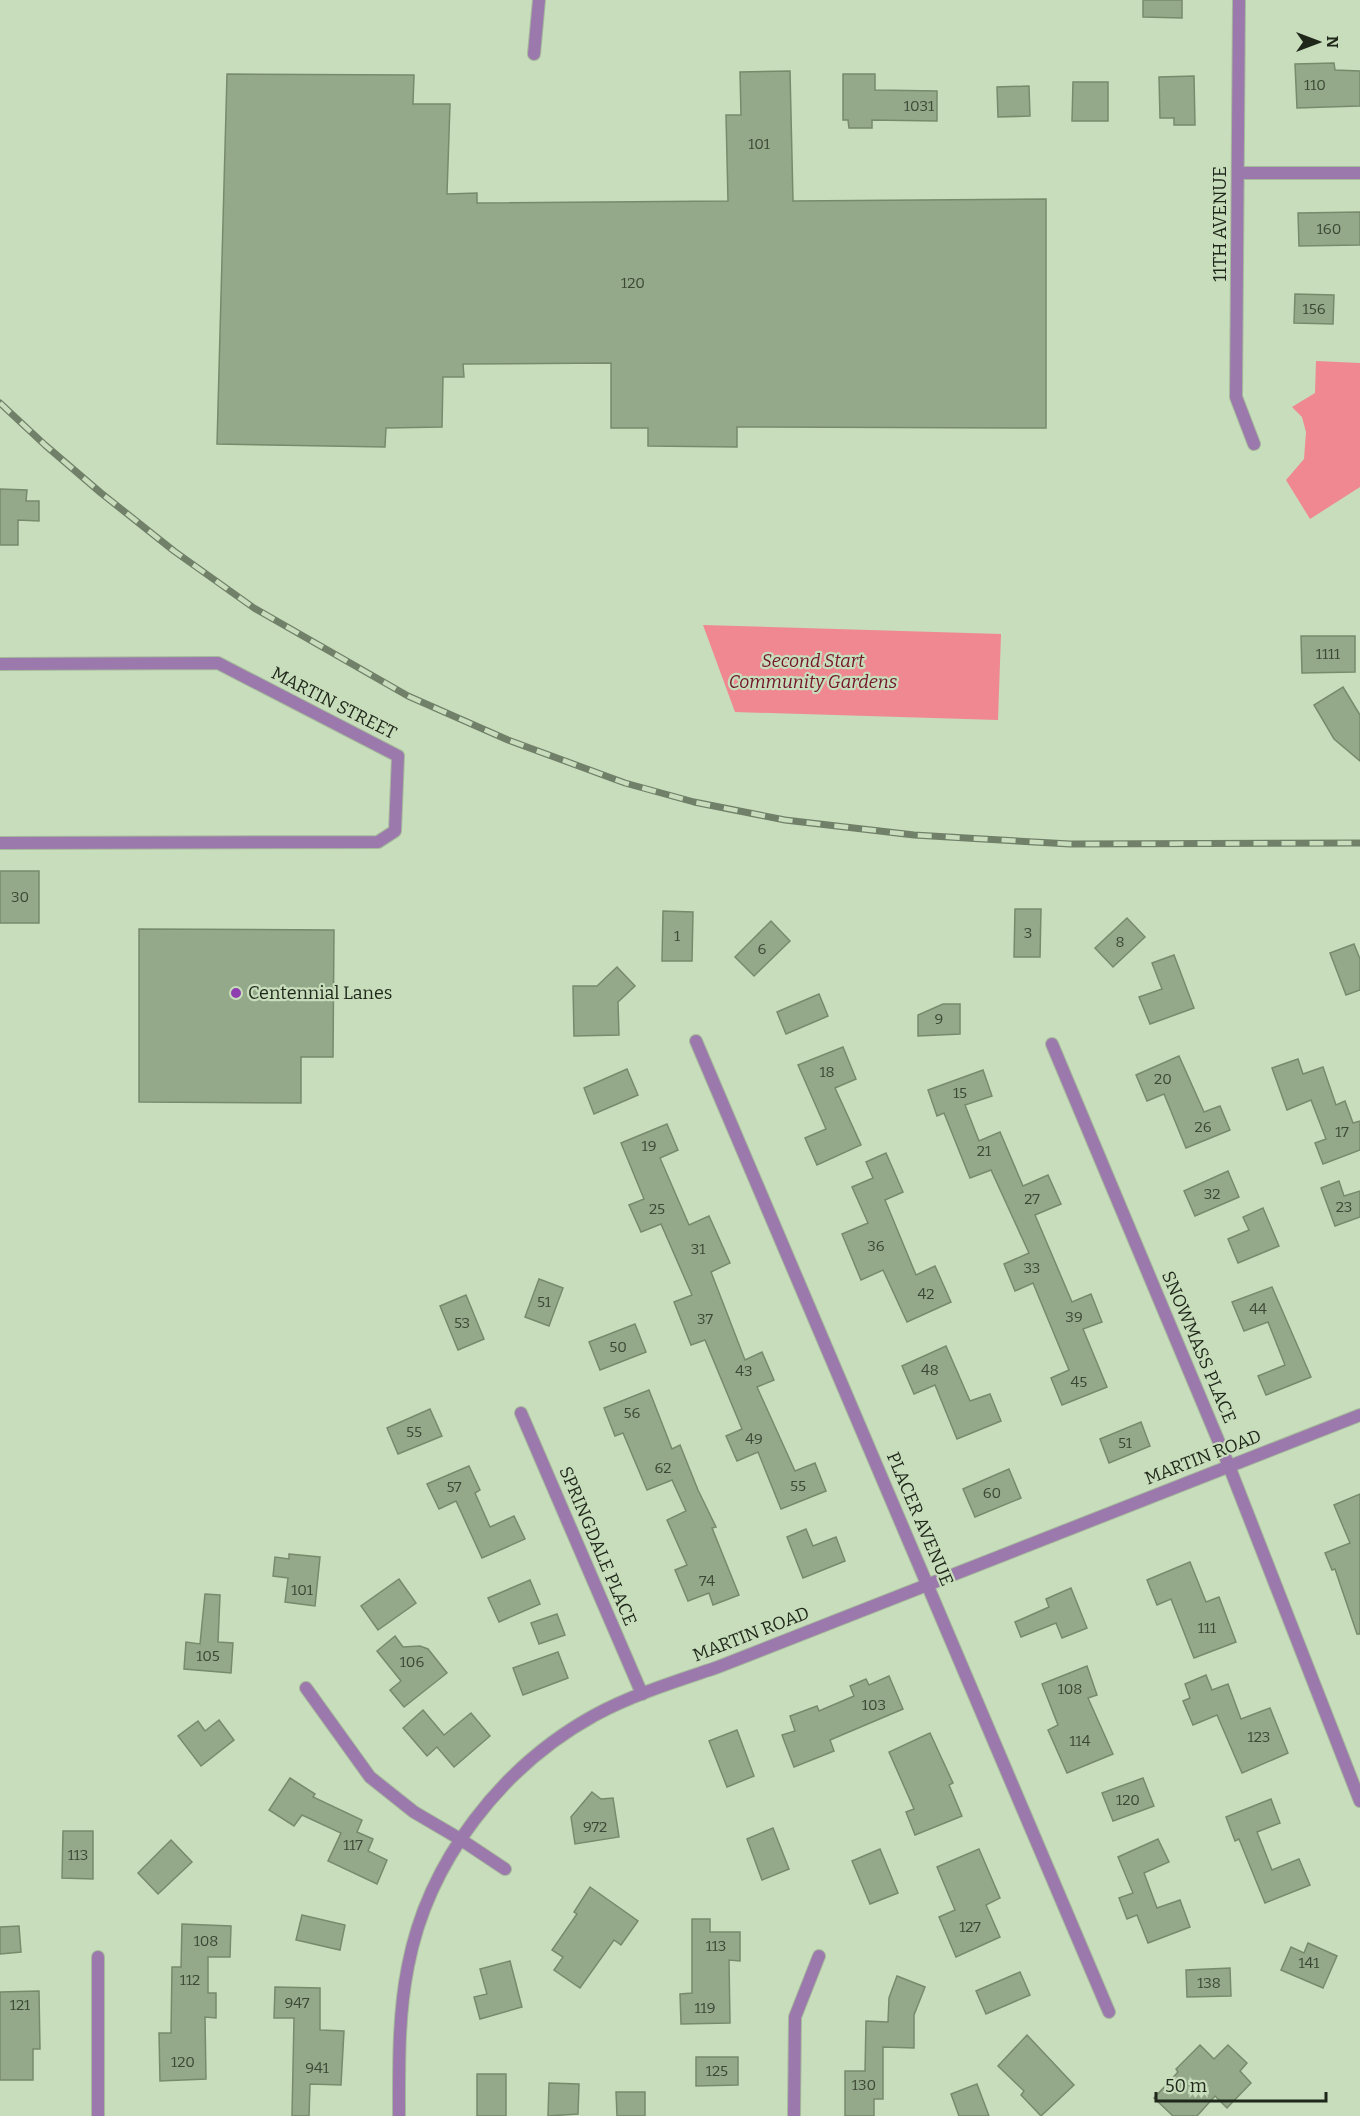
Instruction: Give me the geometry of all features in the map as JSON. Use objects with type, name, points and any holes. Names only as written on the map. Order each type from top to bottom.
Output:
[{"type":"street","points":[[534,54],[539,0]]},
{"type":"street","name":"11TH AVENUE","points":[[1239,0],[1236,397],[1254,444]]},
{"type":"street","points":[[1238,173],[1360,173]]},
{"type":"street","name":"MARTIN STREET","points":[[0,664],[218,663],[398,756],[395,831],[378,842],[0,843]]},
{"type":"street","name":"PLACER AVENUE","points":[[696,1041],[1109,2012]]},
{"type":"street","name":"SNOWMASS PLACE","points":[[1052,1044],[1229,1466],[1360,1801]]},
{"type":"street","name":"SPRINGDALE PLACE","points":[[521,1413],[642,1694]]},
{"type":"street","name":"MARTIN ROAD","points":[[399,2116],[399,2031],[408,1965],[427,1902],[460,1839],[499,1789],[537,1754],[595,1715],[642,1694],[718,1667],[1360,1415]]},
{"type":"street","points":[[306,1688],[370,1777],[414,1812],[505,1869]]},
{"type":"street","points":[[794,2116],[795,2017],[819,1956]]},
{"type":"street","points":[[98,1957],[99,2116]]},
{"type":"green space","points":[[1316,361],[1360,363],[1360,487],[1310,519],[1286,480],[1304,459],[1306,432],[1302,417],[1292,407],[1315,393]]},
{"type":"green space","name":"Second Start Community Gardens","points":[[703,625],[1001,634],[998,720],[735,712]]},
{"type":"building","points":[[1143,0],[1182,0],[1182,18],[1143,17]]},
{"type":"building","points":[[1334,63],[1335,70],[1360,71],[1360,106],[1297,108],[1295,64]]},
{"type":"building","points":[[790,71],[793,201],[1046,199],[1046,428],[737,427],[737,447],[648,446],[648,428],[611,428],[611,363],[463,364],[464,377],[443,377],[442,427],[386,428],[385,447],[217,444],[227,74],[414,75],[413,104],[450,104],[447,194],[477,193],[477,203],[728,201],[726,115],[741,115],[740,72]]},
{"type":"building","points":[[843,74],[875,74],[875,90],[937,91],[937,121],[872,120],[872,128],[849,128],[848,120],[843,120]]},
{"type":"building","points":[[1194,76],[1195,125],[1174,125],[1174,118],[1160,118],[1159,77]]},
{"type":"building","points":[[1073,82],[1108,82],[1108,121],[1072,121]]},
{"type":"building","points":[[1029,86],[1030,116],[998,117],[997,87]]},
{"type":"building","points":[[1360,212],[1360,245],[1299,246],[1298,213]]},
{"type":"building","points":[[1295,294],[1334,295],[1333,324],[1294,323]]},
{"type":"building","points":[[0,489],[27,490],[26,501],[39,501],[39,521],[18,520],[18,545],[0,545]]},
{"type":"building","points":[[1301,636],[1355,636],[1355,672],[1302,673]]},
{"type":"building","points":[[1343,687],[1360,715],[1360,761],[1334,739],[1314,705]]},
{"type":"building","points":[[0,871],[39,871],[39,923],[0,923]]},
{"type":"building","points":[[1015,909],[1041,909],[1040,957],[1014,957]]},
{"type":"building","points":[[663,911],[693,912],[692,961],[662,961]]},
{"type":"building","points":[[1127,918],[1145,937],[1113,967],[1095,948]]},
{"type":"building","points":[[771,921],[790,941],[754,976],[735,957]]},
{"type":"building","name":"Centennial Lanes","points":[[139,929],[334,930],[333,1057],[301,1057],[301,1103],[139,1102]]},
{"type":"building","points":[[1354,944],[1360,959],[1360,990],[1346,995],[1330,953]]},
{"type":"building","points":[[1174,955],[1194,1008],[1150,1024],[1139,997],[1162,989],[1152,963]]},
{"type":"building","points":[[617,967],[635,986],[618,1002],[619,1035],[574,1036],[573,986],[597,986]]},
{"type":"building","points":[[819,994],[828,1016],[786,1034],[777,1012]]},
{"type":"building","points":[[943,1004],[960,1004],[960,1034],[918,1036],[918,1015]]},
{"type":"building","points":[[843,1047],[856,1079],[835,1088],[861,1145],[817,1165],[805,1138],[826,1129],[798,1065]]},
{"type":"building","points":[[1179,1056],[1204,1112],[1220,1106],[1230,1130],[1186,1148],[1164,1094],[1147,1101],[1136,1075]]},
{"type":"building","points":[[1298,1059],[1303,1074],[1323,1067],[1336,1105],[1345,1101],[1353,1123],[1360,1121],[1360,1150],[1323,1164],[1315,1143],[1326,1139],[1311,1100],[1287,1110],[1272,1068]]},
{"type":"building","points":[[627,1069],[638,1095],[594,1114],[584,1088]]},
{"type":"building","points":[[983,1070],[992,1096],[965,1105],[979,1141],[1000,1132],[1023,1186],[1048,1175],[1061,1204],[1035,1215],[1072,1302],[1091,1294],[1102,1322],[1083,1329],[1107,1387],[1062,1405],[1051,1378],[1069,1370],[1033,1283],[1015,1291],[1004,1264],[1029,1253],[991,1170],[970,1178],[944,1113],[937,1116],[928,1090]]},
{"type":"building","points":[[667,1124],[678,1150],[660,1158],[689,1225],[709,1216],[730,1263],[711,1272],[745,1360],[762,1352],[774,1380],[757,1387],[795,1471],[815,1463],[826,1491],[781,1509],[758,1452],[737,1461],[726,1436],[742,1429],[705,1340],[691,1345],[674,1302],[692,1295],[661,1224],[641,1232],[629,1205],[644,1199],[621,1143]]},
{"type":"building","points":[[886,1153],[903,1192],[885,1200],[916,1275],[935,1266],[951,1302],[907,1322],[883,1270],[861,1280],[842,1234],[868,1223],[852,1187],[873,1178],[866,1162]]},
{"type":"building","points":[[1228,1171],[1239,1197],[1195,1216],[1184,1191]]},
{"type":"building","points":[[1339,1181],[1344,1196],[1360,1191],[1360,1217],[1335,1226],[1321,1188]]},
{"type":"building","points":[[1263,1208],[1279,1246],[1238,1263],[1228,1239],[1249,1230],[1243,1217]]},
{"type":"building","points":[[539,1279],[563,1288],[549,1326],[525,1317]]},
{"type":"building","points":[[1272,1287],[1311,1377],[1266,1395],[1258,1376],[1285,1365],[1268,1322],[1244,1331],[1232,1302]]},
{"type":"building","points":[[466,1295],[484,1339],[458,1350],[440,1306]]},
{"type":"building","points":[[635,1324],[646,1352],[600,1370],[589,1342]]},
{"type":"building","points":[[946,1346],[970,1401],[990,1394],[1001,1421],[957,1439],[935,1385],[914,1394],[902,1366]]},
{"type":"building","points":[[649,1390],[672,1449],[680,1445],[716,1527],[712,1528],[739,1595],[713,1605],[709,1593],[688,1601],[675,1570],[687,1565],[667,1520],[686,1511],[672,1480],[647,1490],[623,1433],[615,1436],[604,1408]]},
{"type":"building","points":[[430,1409],[442,1436],[398,1454],[387,1428]]},
{"type":"building","points":[[1141,1422],[1150,1446],[1109,1463],[1100,1439]]},
{"type":"building","points":[[469,1466],[480,1490],[475,1493],[490,1527],[514,1516],[525,1539],[482,1558],[456,1501],[439,1509],[427,1484]]},
{"type":"building","points":[[1009,1469],[1021,1498],[975,1517],[963,1489]]},
{"type":"building","points":[[1360,1494],[1360,1634],[1357,1634],[1335,1569],[1332,1570],[1325,1553],[1350,1543],[1334,1505]]},
{"type":"building","points":[[806,1529],[813,1546],[836,1537],[845,1561],[803,1578],[787,1537]]},
{"type":"building","points":[[289,1554],[320,1557],[315,1606],[285,1602],[288,1578],[273,1576],[275,1557],[289,1559]]},
{"type":"building","points":[[1190,1562],[1206,1602],[1219,1597],[1236,1642],[1194,1658],[1171,1599],[1157,1605],[1147,1580]]},
{"type":"building","points":[[399,1579],[416,1603],[378,1630],[361,1606]]},
{"type":"building","points":[[530,1580],[540,1604],[499,1622],[488,1598]]},
{"type":"building","points":[[1071,1588],[1087,1628],[1062,1638],[1056,1623],[1021,1637],[1015,1622],[1049,1607],[1046,1599]]},
{"type":"building","points":[[205,1594],[220,1595],[218,1642],[233,1643],[231,1673],[184,1669],[186,1642],[200,1644]]},
{"type":"building","points":[[557,1614],[565,1635],[539,1644],[531,1623]]},
{"type":"building","points":[[395,1636],[403,1647],[420,1646],[428,1649],[447,1673],[404,1707],[390,1690],[401,1681],[377,1651]]},
{"type":"building","points":[[558,1652],[568,1678],[523,1695],[513,1668]]},
{"type":"building","points":[[1087,1666],[1097,1695],[1088,1698],[1113,1754],[1067,1773],[1048,1730],[1058,1725],[1042,1684]]},
{"type":"building","points":[[1206,1675],[1212,1690],[1228,1684],[1241,1719],[1270,1708],[1288,1753],[1242,1773],[1217,1715],[1193,1725],[1183,1701],[1190,1698],[1185,1684]]},
{"type":"building","points":[[889,1676],[903,1709],[830,1740],[834,1751],[794,1767],[782,1735],[795,1731],[790,1716],[817,1706],[819,1711],[854,1696],[850,1686],[866,1679],[869,1685]]},
{"type":"building","points":[[423,1710],[444,1735],[471,1713],[490,1736],[454,1767],[437,1747],[427,1756],[403,1728]]},
{"type":"building","points":[[219,1720],[234,1740],[201,1766],[178,1736],[198,1721],[205,1731]]},
{"type":"building","points":[[737,1730],[754,1776],[727,1787],[709,1741]]},
{"type":"building","points":[[930,1733],[953,1783],[949,1785],[962,1816],[915,1835],[906,1812],[914,1809],[889,1752]]},
{"type":"building","points":[[290,1778],[315,1794],[313,1797],[362,1820],[357,1832],[373,1839],[368,1851],[387,1860],[377,1884],[328,1861],[341,1833],[302,1815],[294,1826],[269,1810]]},
{"type":"building","points":[[1143,1778],[1154,1806],[1113,1821],[1102,1793]]},
{"type":"building","points":[[592,1792],[601,1799],[613,1798],[619,1837],[575,1844],[571,1817]]},
{"type":"building","points":[[1271,1799],[1280,1823],[1257,1832],[1272,1870],[1299,1859],[1310,1885],[1265,1903],[1239,1839],[1235,1841],[1226,1817]]},
{"type":"building","points":[[773,1828],[789,1869],[762,1880],[747,1839]]},
{"type":"building","points":[[63,1831],[93,1831],[93,1879],[62,1878]]},
{"type":"building","points":[[1158,1839],[1169,1862],[1144,1873],[1157,1908],[1180,1900],[1190,1927],[1148,1943],[1137,1915],[1127,1919],[1119,1898],[1133,1893],[1118,1857]]},
{"type":"building","points":[[171,1840],[192,1862],[158,1894],[138,1873]]},
{"type":"building","points":[[880,1849],[898,1893],[870,1904],[852,1861]]},
{"type":"building","points":[[979,1849],[1000,1898],[986,1905],[1000,1937],[956,1957],[939,1917],[955,1910],[937,1867]]},
{"type":"building","points":[[590,1887],[638,1921],[621,1945],[614,1940],[580,1988],[554,1970],[563,1957],[552,1950],[577,1914],[574,1912]]},
{"type":"building","points":[[302,1915],[345,1925],[340,1950],[296,1940]]},
{"type":"building","points":[[692,1919],[710,1919],[710,1932],[740,1932],[740,1961],[729,1960],[730,2023],[681,2024],[680,1994],[692,1993]]},
{"type":"building","points":[[182,1924],[231,1926],[230,1957],[208,1957],[208,1993],[216,1993],[216,2018],[205,2017],[206,2079],[160,2081],[159,2033],[171,2033],[172,1967],[181,1967]]},
{"type":"building","points":[[19,1926],[21,1952],[0,1954],[0,1927]]},
{"type":"building","points":[[1308,1943],[1337,1956],[1323,1988],[1281,1970],[1291,1947],[1304,1953]]},
{"type":"building","points":[[510,1961],[522,2007],[480,2019],[474,1997],[487,1994],[480,1969]]},
{"type":"building","points":[[1230,1968],[1231,1996],[1187,1997],[1186,1970]]},
{"type":"building","points":[[1020,1972],[1030,1995],[986,2014],[976,1991]]},
{"type":"building","points":[[897,1976],[925,1987],[914,2015],[914,2048],[883,2047],[883,2099],[874,2099],[874,2116],[845,2116],[845,2071],[865,2071],[866,2021],[888,2022],[889,1998]]},
{"type":"building","points":[[275,1987],[320,1988],[320,2030],[344,2031],[341,2085],[310,2084],[309,2116],[292,2116],[294,2018],[274,2018]]},
{"type":"building","points":[[39,1991],[40,2049],[33,2049],[33,2080],[0,2080],[0,1992]]},
{"type":"building","points":[[1027,2035],[1074,2085],[1041,2116],[1021,2095],[1024,2091],[998,2066]]},
{"type":"building","points":[[1200,2045],[1214,2059],[1228,2045],[1247,2063],[1240,2071],[1251,2083],[1227,2108],[1215,2096],[1197,2116],[1173,2116],[1154,2098],[1178,2072],[1176,2069]]},
{"type":"building","points":[[696,2057],[738,2057],[738,2085],[696,2086]]},
{"type":"building","points":[[477,2074],[506,2074],[506,2116],[477,2116]]},
{"type":"building","points":[[549,2083],[579,2084],[578,2114],[548,2116]]},
{"type":"building","points":[[977,2084],[989,2116],[959,2116],[951,2094]]},
{"type":"building","points":[[616,2092],[645,2092],[645,2116],[617,2116]]},
{"type":"railway","points":[[0,403],[101,493],[174,551],[254,608],[408,696],[508,740],[625,783],[694,802],[785,820],[914,835],[1070,844],[1360,843]]},
{"type":"place","name":"Centennial Lanes","points":[[236,993]]}]
